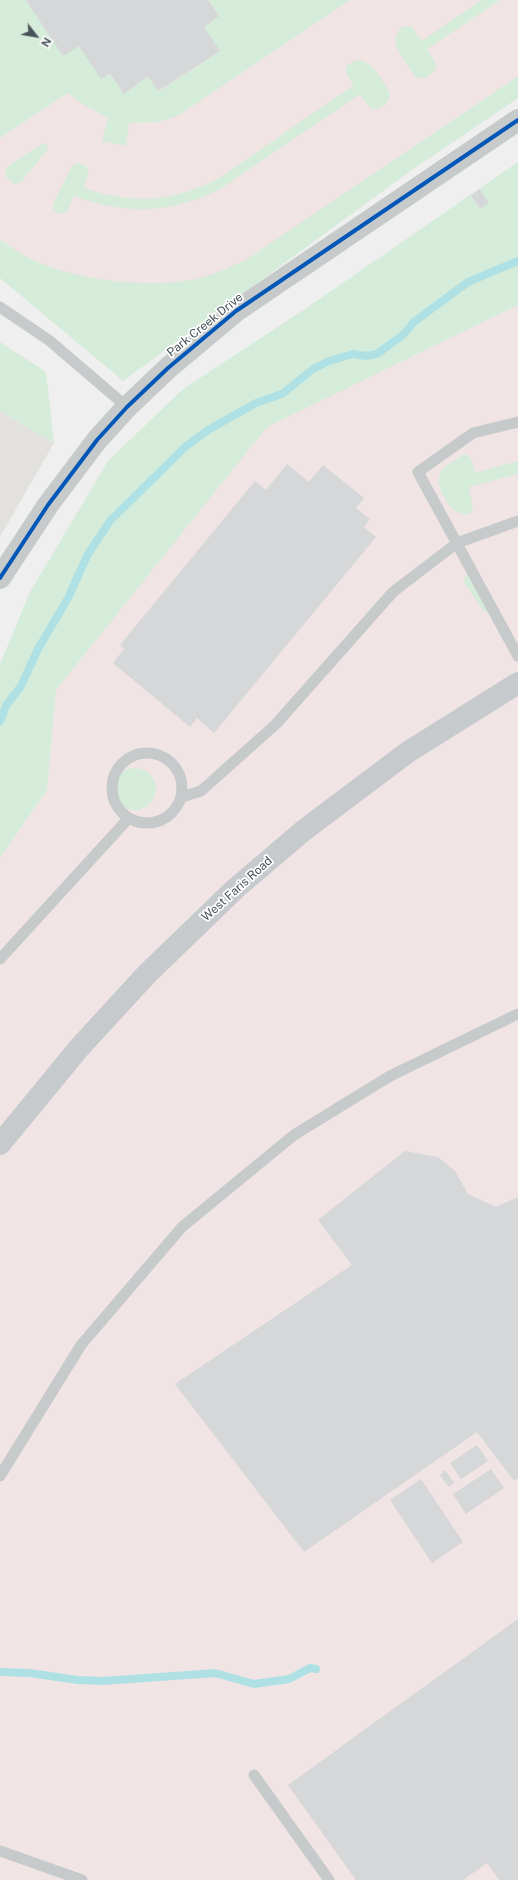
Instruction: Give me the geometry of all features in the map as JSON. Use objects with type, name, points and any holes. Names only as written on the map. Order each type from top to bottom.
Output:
[{"type":"main road","name":"West Faris Road","points":[[0,1144],[79,1048],[131,992],[235,889],[303,832],[408,752],[518,683]]},
{"type":"street","name":"Park Creek Drive","points":[[0,578],[48,504],[97,440],[127,407],[168,368],[236,311],[518,120]]},
{"type":"lane","points":[[0,307],[50,341],[127,407]]},
{"type":"lane","points":[[518,422],[473,433],[418,472],[518,656]]},
{"type":"lane","points":[[182,797],[201,791],[276,724],[393,592],[457,543],[518,521]]},
{"type":"lane","points":[[144,752],[166,757],[180,774],[182,797],[170,816],[150,824],[128,819],[113,802],[111,780],[123,761],[144,752]]},
{"type":"lane","points":[[0,959],[128,819]]},
{"type":"lane","points":[[0,1476],[81,1345],[182,1227],[300,1131],[390,1076],[518,1014]]},
{"type":"lane","points":[[254,1775],[329,1880]]},
{"type":"lane","points":[[0,1851],[82,1880]]},
{"type":"shaded area","points":[[0,0],[518,0],[518,98],[409,172],[123,381],[0,278]]},
{"type":"shaded area","points":[[518,305],[518,1880],[0,1880],[0,858],[47,790],[56,690],[267,426]]},
{"type":"shaded area","points":[[0,411],[54,443],[0,537]]},
{"type":"green space","points":[[0,0],[26,0],[63,55],[79,46],[101,78],[110,73],[124,94],[148,76],[159,91],[220,51],[204,27],[219,16],[208,0],[350,0],[178,116],[158,122],[129,123],[126,146],[102,141],[108,118],[84,105],[68,93],[0,138]]},
{"type":"green space","points":[[481,0],[500,0],[427,49],[436,63],[436,69],[426,78],[416,78],[396,47],[395,40],[400,28],[406,26],[412,27],[422,41]]},
{"type":"green space","points":[[359,60],[365,62],[374,69],[381,78],[390,93],[387,103],[381,107],[371,109],[360,94],[219,190],[182,204],[165,207],[130,209],[93,202],[74,196],[66,213],[59,214],[53,209],[53,204],[72,166],[79,163],[86,166],[89,170],[84,188],[119,197],[136,199],[169,196],[186,192],[219,178],[354,85],[346,74],[346,66]]},
{"type":"green space","points":[[518,76],[518,98],[409,172],[123,381],[0,278],[0,240],[27,257],[49,267],[93,278],[140,283],[163,283],[185,281],[215,273],[246,260]]},
{"type":"green space","points":[[43,143],[47,144],[48,149],[21,182],[15,184],[6,177],[5,170],[8,166]]},
{"type":"green space","points":[[518,162],[518,305],[267,427],[56,690],[47,790],[0,858],[0,664],[30,592],[108,461],[183,389],[302,311]]},
{"type":"green space","points":[[0,342],[46,372],[54,443],[0,411]]},
{"type":"green space","points":[[464,454],[471,459],[475,473],[518,461],[518,474],[469,487],[473,508],[470,514],[457,512],[451,507],[442,494],[439,480],[440,474],[444,468]]},
{"type":"green space","points":[[468,574],[490,611],[487,612],[483,610],[464,582],[465,576]]},
{"type":"green space","points":[[135,768],[150,774],[156,789],[150,804],[135,810],[120,804],[114,789],[120,774]]},
{"type":"building","points":[[26,0],[208,0],[219,16],[204,27],[220,51],[158,91],[148,76],[124,94],[110,73],[101,79],[79,46],[63,56]]},
{"type":"building","points":[[480,189],[489,203],[480,209],[471,195]]},
{"type":"building","points":[[287,464],[309,482],[323,465],[364,498],[356,508],[370,519],[364,527],[376,537],[214,733],[197,718],[190,727],[113,663],[124,649],[120,645],[255,481],[266,490]]},
{"type":"building","points":[[405,1151],[438,1157],[455,1171],[468,1194],[496,1207],[518,1197],[518,1478],[514,1481],[477,1432],[304,1552],[175,1384],[352,1265],[318,1220]]},
{"type":"building","points":[[477,1445],[488,1461],[461,1479],[450,1463]]},
{"type":"building","points":[[491,1469],[504,1488],[466,1514],[453,1494]]},
{"type":"building","points":[[445,1470],[454,1483],[449,1487],[440,1475]]},
{"type":"building","points":[[421,1479],[463,1542],[432,1563],[390,1500]]},
{"type":"building","points":[[518,1619],[518,1880],[499,1880],[487,1863],[463,1880],[356,1880],[288,1785]]},
{"type":"waterway","points":[[0,721],[7,704],[21,686],[38,649],[68,598],[88,554],[110,521],[185,447],[208,430],[256,403],[282,394],[313,369],[329,361],[353,354],[366,356],[377,354],[404,334],[414,322],[468,282],[518,261]]},
{"type":"waterway","points":[[0,1672],[29,1673],[78,1680],[103,1681],[215,1673],[254,1684],[289,1679],[310,1668],[316,1669]]},
{"type":"cycle path","points":[[0,578],[48,505],[97,440],[127,407],[168,368],[236,311],[518,120]]}]
